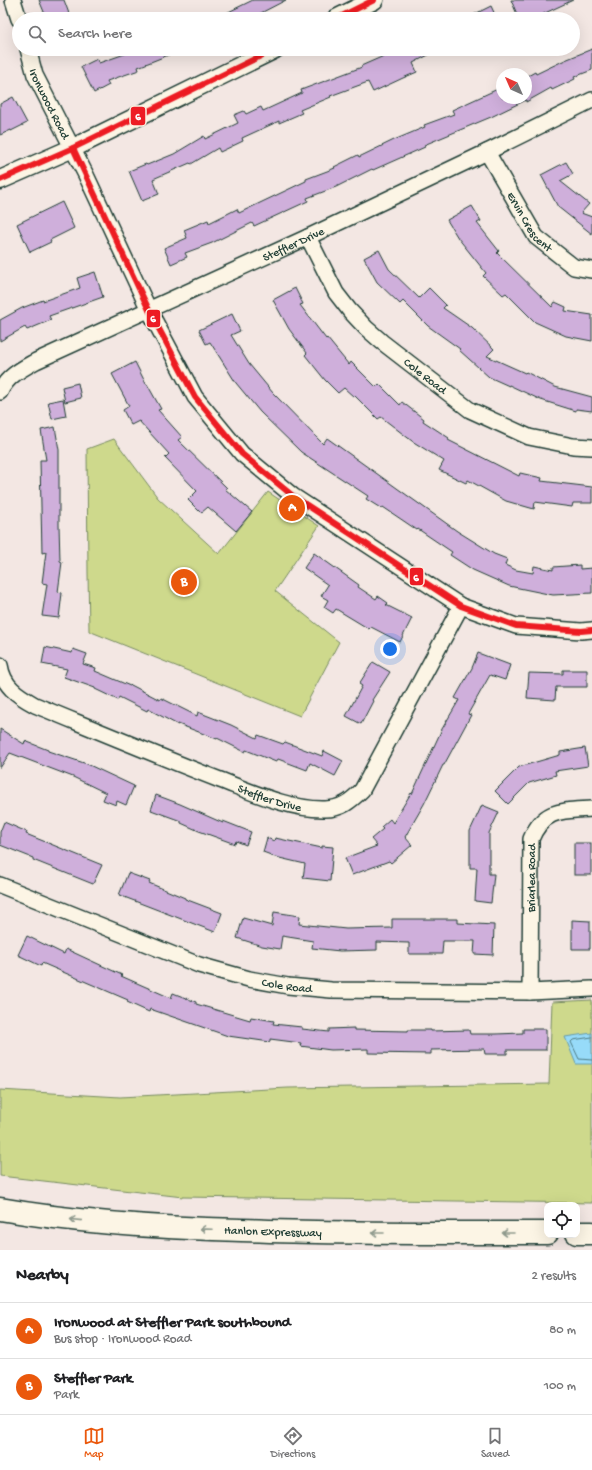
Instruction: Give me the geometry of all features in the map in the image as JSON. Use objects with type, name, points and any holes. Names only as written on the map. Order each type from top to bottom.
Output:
[{"type":"highway","name":"Hanlon Expressway","points":[[0,1209],[41,1216],[171,1228],[319,1233],[544,1233]]},
{"type":"highway","points":[[580,1233],[592,1233]]},
{"type":"street","points":[[14,0],[17,12]]},
{"type":"street","points":[[350,12],[374,0]]},
{"type":"street","name":"Ironwood Road","points":[[30,56],[35,75],[73,148],[149,310],[195,397],[242,454],[293,496],[461,606],[516,626],[581,631],[592,630]]},
{"type":"street","points":[[0,180],[73,148],[261,56]]},
{"type":"street","name":"Steffler Drive","points":[[0,392],[9,378],[16,372],[36,361],[308,238],[592,100]]},
{"type":"street","name":"Ervin Crescent","points":[[487,152],[536,237],[574,267],[592,270]]},
{"type":"street","name":"Cole Road","points":[[308,238],[336,293],[366,328],[470,410],[529,437],[572,446],[592,447]]},
{"type":"street","name":"Steffler Drive","points":[[0,664],[5,680],[10,688],[17,695],[34,705],[168,760],[268,798],[312,809],[335,808],[344,806],[362,790],[461,606]]},
{"type":"street","name":"Briarlea Road","points":[[530,992],[531,839],[536,827],[553,813],[592,809]]},
{"type":"street","name":"Cole Road","points":[[0,885],[199,965],[249,979],[288,986],[331,990],[530,992],[592,989]]},
{"type":"green space","points":[[114,439],[158,498],[219,554],[268,492],[319,526],[275,591],[339,642],[300,716],[89,631],[87,449]]},
{"type":"green space","points":[[592,1000],[592,1203],[183,1197],[0,1176],[0,1090],[120,1097],[288,1088],[549,1084],[552,1002]]},
{"type":"water","points":[[592,1033],[592,1064],[576,1064],[565,1037]]},
{"type":"building","points":[[39,0],[64,0],[68,12],[44,12]]},
{"type":"building","points":[[253,0],[286,0],[263,12],[228,12]]},
{"type":"building","points":[[511,0],[573,0],[547,12],[516,12]]},
{"type":"building","points":[[491,6],[494,12],[479,12]]},
{"type":"building","points":[[592,49],[592,70],[574,77],[575,79],[552,90],[551,88],[532,99],[532,74],[535,72],[536,74],[575,56],[580,56],[580,54]]},
{"type":"building","points":[[119,56],[166,56],[138,67],[139,70],[107,81],[109,85],[94,93],[81,67],[97,59],[99,63]]},
{"type":"building","points":[[384,56],[426,56],[413,63],[417,72],[373,92],[368,82],[330,96],[331,97],[300,110],[302,113],[279,123],[279,121],[242,138],[243,141],[220,152],[218,148],[191,164],[190,163],[153,179],[159,194],[142,201],[129,171],[174,154],[204,136],[205,139],[238,123],[234,115],[244,111],[246,114],[261,107],[263,111],[302,93],[301,90],[362,67],[361,66]]},
{"type":"building","points":[[496,90],[496,104],[518,104],[424,145],[425,147],[373,170],[372,169],[336,187],[307,198],[308,201],[254,226],[252,223],[212,243],[185,253],[187,257],[171,264],[164,248],[187,238],[184,230],[208,220],[209,223],[237,209],[239,213],[306,181],[306,179],[335,168],[334,167],[358,155],[359,157],[425,127],[424,125],[454,114],[452,110]]},
{"type":"building","points":[[13,97],[27,123],[0,135],[0,104]]},
{"type":"building","points":[[566,162],[573,174],[560,181],[589,204],[581,213],[592,217],[592,234],[558,207],[541,175]]},
{"type":"building","points":[[62,202],[74,228],[50,240],[51,242],[30,252],[17,224]]},
{"type":"building","points":[[472,206],[481,221],[477,223],[499,251],[497,253],[552,307],[555,302],[566,307],[565,311],[592,315],[592,341],[566,336],[535,322],[506,293],[503,295],[483,276],[486,273],[458,238],[447,220]]},
{"type":"building","points":[[379,250],[389,269],[419,298],[429,288],[446,305],[443,308],[472,328],[494,349],[487,356],[525,373],[526,372],[555,387],[592,397],[592,411],[576,409],[576,411],[541,400],[489,377],[459,350],[460,349],[428,326],[403,301],[400,304],[377,282],[364,258]]},
{"type":"building","points":[[95,272],[103,297],[49,316],[51,320],[27,330],[25,327],[0,341],[0,320],[22,308],[80,288],[77,278]]},
{"type":"building","points":[[295,288],[303,304],[300,305],[326,339],[327,338],[349,365],[351,362],[376,387],[379,384],[400,405],[402,402],[424,419],[423,421],[449,438],[448,440],[519,476],[520,473],[542,478],[541,481],[592,487],[592,503],[573,503],[572,507],[535,502],[534,509],[506,501],[468,480],[466,483],[439,470],[444,461],[412,441],[381,417],[378,419],[355,396],[354,397],[344,388],[338,393],[325,380],[305,355],[307,353],[289,329],[273,300]]},
{"type":"building","points":[[232,314],[240,331],[231,335],[249,364],[273,393],[323,444],[327,438],[457,531],[494,554],[507,559],[505,565],[516,570],[533,573],[534,566],[553,570],[553,567],[580,565],[580,569],[592,568],[592,593],[553,595],[509,586],[473,570],[450,555],[452,552],[383,507],[382,509],[366,499],[368,496],[301,452],[260,412],[236,383],[210,342],[206,344],[199,330]]},
{"type":"building","points":[[135,362],[161,409],[158,410],[182,437],[178,440],[227,488],[225,489],[252,512],[236,531],[208,507],[201,513],[188,500],[197,491],[165,458],[169,454],[139,421],[131,425],[123,410],[129,406],[112,374]]},
{"type":"building","points":[[78,383],[81,398],[65,402],[62,387]]},
{"type":"building","points":[[63,399],[66,416],[52,419],[48,402]]},
{"type":"building","points":[[55,427],[59,450],[59,525],[60,561],[62,562],[58,592],[62,593],[59,618],[42,616],[47,584],[42,583],[46,552],[42,553],[40,460],[46,460],[41,430]]},
{"type":"building","points":[[314,553],[376,599],[378,596],[388,603],[386,605],[412,618],[400,642],[371,627],[369,629],[336,609],[333,613],[324,607],[328,600],[321,596],[328,585],[304,568]]},
{"type":"building","points":[[45,647],[72,653],[73,649],[87,654],[83,664],[96,668],[95,671],[130,686],[131,685],[160,700],[161,698],[197,716],[198,712],[231,725],[257,738],[258,735],[283,744],[285,742],[322,756],[324,751],[343,761],[335,776],[310,763],[307,770],[278,759],[276,762],[246,750],[245,752],[217,738],[178,725],[148,709],[147,711],[119,697],[118,700],[95,688],[64,677],[67,669],[42,664]]},
{"type":"building","points":[[478,653],[510,665],[505,680],[490,675],[468,714],[471,715],[405,837],[412,845],[391,863],[389,861],[352,875],[345,858],[377,846],[371,839],[383,829],[381,827],[390,819],[393,823],[411,793],[412,794],[442,729],[459,700],[455,698],[472,668]]},
{"type":"building","points":[[373,662],[390,672],[372,700],[373,701],[361,724],[346,716],[362,686],[359,684]]},
{"type":"building","points":[[563,670],[587,670],[587,687],[556,687],[555,700],[527,698],[529,673],[563,674]]},
{"type":"building","points":[[0,729],[24,744],[25,741],[48,751],[87,764],[134,786],[126,805],[117,801],[116,805],[103,800],[106,793],[73,777],[10,753],[0,768]]},
{"type":"building","points":[[585,748],[588,766],[555,771],[556,775],[529,783],[508,804],[495,791],[519,767],[560,755],[560,752]]},
{"type":"building","points":[[156,795],[223,823],[223,821],[251,832],[246,845],[236,841],[235,844],[199,831],[181,823],[181,821],[151,810]]},
{"type":"building","points":[[482,805],[499,812],[489,833],[489,874],[494,874],[491,903],[475,901],[477,868],[470,868],[470,831]]},
{"type":"building","points":[[4,822],[27,832],[26,834],[102,865],[93,884],[0,845],[0,832]]},
{"type":"building","points":[[267,838],[274,841],[275,838],[322,848],[322,846],[333,847],[330,881],[303,878],[305,864],[271,856],[263,852]]},
{"type":"building","points":[[574,843],[591,843],[591,875],[574,875]]},
{"type":"building","points":[[128,873],[150,881],[149,883],[185,899],[222,913],[215,932],[119,895]]},
{"type":"building","points":[[274,912],[300,916],[299,924],[346,929],[392,928],[392,919],[458,919],[458,923],[494,925],[493,955],[474,954],[475,941],[443,941],[442,954],[409,954],[409,943],[377,942],[377,950],[340,951],[312,948],[313,941],[282,936],[280,949],[262,946],[237,938],[243,918],[272,926]]},
{"type":"building","points":[[572,920],[590,921],[590,949],[572,949]]},
{"type":"building","points":[[27,936],[64,954],[66,949],[122,975],[121,976],[171,998],[173,993],[196,1002],[196,1004],[250,1020],[251,1017],[274,1021],[273,1024],[329,1032],[329,1029],[354,1028],[354,1030],[408,1031],[469,1030],[470,1034],[496,1034],[523,1033],[523,1029],[546,1029],[546,1050],[507,1050],[507,1054],[485,1054],[484,1049],[431,1050],[431,1054],[368,1053],[368,1049],[331,1050],[300,1046],[301,1043],[270,1039],[270,1042],[228,1036],[150,1009],[149,1012],[127,1002],[128,1000],[42,963],[41,966],[18,955]]},
{"type":"transit line","name":"6","points":[[350,12],[374,0]]},
{"type":"transit line","name":"6","points":[[0,180],[73,148],[261,56]]},
{"type":"transit line","name":"6","points":[[73,148],[149,310],[195,397],[242,454],[293,496],[461,606],[516,626],[581,631],[592,630]]},
{"type":"place","name":"Ironwood at Steffler Park southbound","points":[[292,508]]},
{"type":"place","name":"Steffler Park","points":[[184,582]]}]
